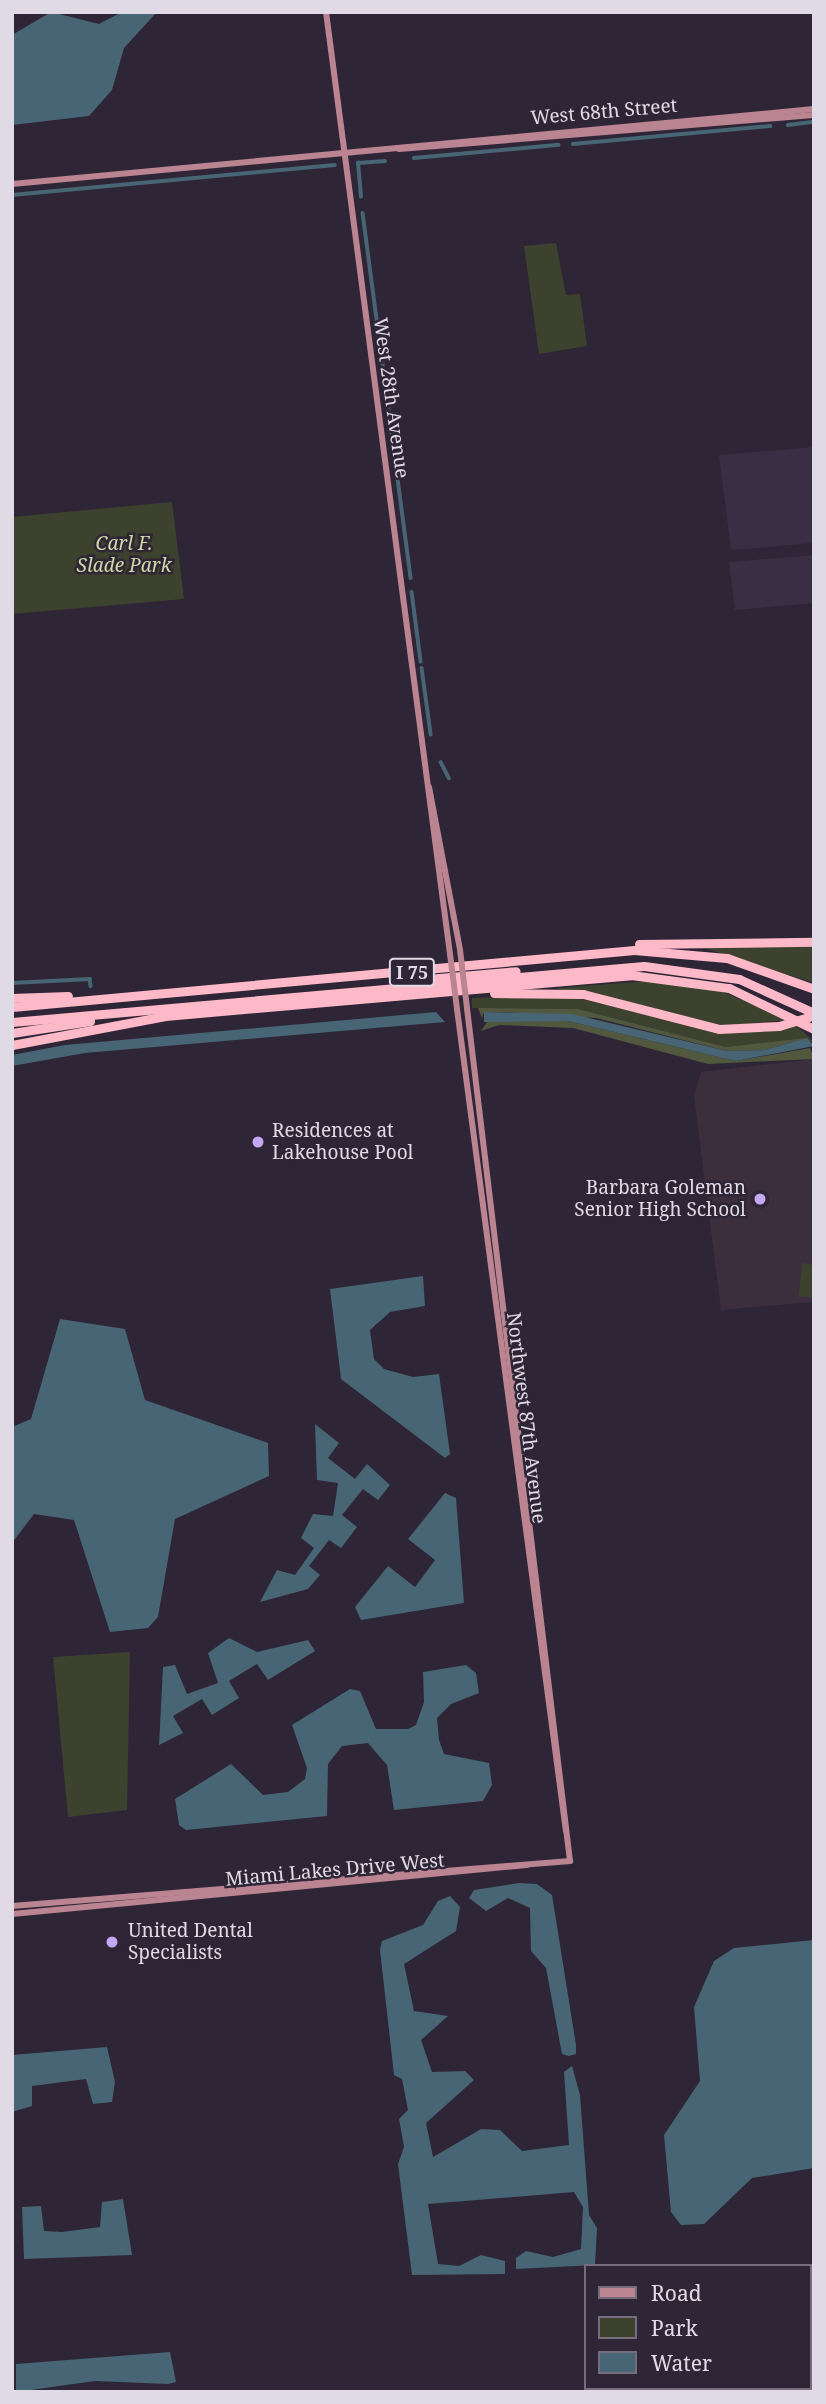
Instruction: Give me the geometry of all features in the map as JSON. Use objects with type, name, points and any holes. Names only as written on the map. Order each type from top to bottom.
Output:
[{"type":"highway","points":[[620,950],[694,940],[814,942]]},
{"type":"highway","name":"I 75","points":[[12,1007],[620,950],[727,958],[814,989]]},
{"type":"highway","points":[[12,1016],[645,960],[726,969],[814,1005]]},
{"type":"highway","points":[[12,1022],[644,966],[739,979],[814,1014]]},
{"type":"highway","name":"I 75","points":[[12,1045],[165,1016],[471,989],[669,976],[748,994],[814,1029]]},
{"type":"highway","points":[[471,989],[583,994],[719,1029],[779,1026],[814,1014]]},
{"type":"highway","points":[[12,998],[115,997]]},
{"type":"highway","points":[[12,1033],[165,1016]]},
{"type":"main road","name":"West 28th Avenue","points":[[326,12],[457,1009]]},
{"type":"main road","name":"West 68th Street","points":[[12,184],[346,155],[814,109]]},
{"type":"main road","name":"West 68th Street","points":[[398,149],[814,115]]},
{"type":"main road","name":"West 28th Avenue","points":[[429,786],[460,950],[467,1008]]},
{"type":"main road","name":"Northwest 87th Avenue","points":[[467,1008],[566,1830]]},
{"type":"main road","name":"Northwest 87th Avenue","points":[[457,1009],[570,1861]]},
{"type":"main road","points":[[475,1146],[485,1172]]},
{"type":"main road","name":"Miami Lakes Drive West","points":[[144,1899],[570,1861]]},
{"type":"main road","points":[[12,1906],[144,1899]]},
{"type":"main road","points":[[12,1914],[144,1899]]},
{"type":"shaded area","points":[[814,447],[814,543],[731,550],[719,455]]},
{"type":"shaded area","points":[[814,555],[814,603],[735,610],[729,562]]},
{"type":"shaded area","name":"Barbara Goleman Senior High School","points":[[814,1059],[814,1302],[721,1310],[694,1096],[701,1072]]},
{"type":"green space","points":[[556,243],[566,295],[580,294],[587,346],[539,354],[524,246]]},
{"type":"green space","name":"Carl F. Slade Park","points":[[172,502],[184,599],[12,614],[12,517]]},
{"type":"green space","points":[[814,945],[814,983],[701,947]]},
{"type":"green space","points":[[651,981],[721,991],[788,1020],[721,1026],[555,988]]},
{"type":"green space","points":[[565,995],[717,1032],[796,1025],[814,1042],[726,1047],[578,1009],[472,1008],[472,998]]},
{"type":"green space","points":[[478,1008],[578,1009],[726,1047],[807,1038],[765,1050],[727,1051],[596,1018],[484,1012],[482,1018]]},
{"type":"green space","points":[[488,1021],[568,1021],[736,1061],[810,1048],[814,1059],[708,1064],[573,1028],[499,1025],[481,1031]]},
{"type":"green space","points":[[802,1263],[814,1265],[814,1298],[799,1296]]},
{"type":"green space","points":[[130,1652],[127,1810],[68,1817],[53,1657]]},
{"type":"green space","points":[[812,2386],[814,2392],[668,2392],[812,2390]]},
{"type":"water","points":[[51,12],[99,24],[122,12],[157,12],[124,48],[112,90],[89,116],[12,125],[12,35]]},
{"type":"water","points":[[436,1012],[445,1022],[85,1053],[12,1066],[12,1055],[65,1045]]},
{"type":"water","points":[[484,1012],[572,1014],[727,1051],[765,1050],[807,1038],[814,1046],[736,1061],[568,1021],[484,1022]]},
{"type":"water","points":[[423,1276],[425,1306],[390,1312],[370,1330],[374,1359],[384,1369],[413,1377],[439,1374],[450,1454],[445,1458],[341,1379],[330,1289]]},
{"type":"water","points":[[60,1319],[125,1329],[145,1400],[268,1443],[269,1476],[175,1519],[158,1617],[148,1628],[110,1632],[74,1520],[34,1514],[12,1543],[12,1427],[31,1419]]},
{"type":"water","points":[[315,1424],[339,1443],[328,1458],[355,1479],[367,1464],[390,1485],[378,1500],[363,1489],[342,1515],[357,1527],[341,1548],[329,1540],[309,1566],[320,1575],[308,1589],[260,1602],[277,1570],[295,1575],[314,1548],[301,1538],[313,1514],[333,1516],[338,1483],[317,1480]]},
{"type":"water","points":[[445,1493],[456,1498],[464,1603],[361,1620],[355,1607],[388,1566],[415,1587],[435,1560],[408,1539]]},
{"type":"water","points":[[229,1638],[257,1652],[308,1640],[315,1651],[268,1680],[257,1664],[229,1681],[239,1698],[212,1715],[202,1699],[173,1716],[183,1733],[159,1745],[163,1667],[175,1665],[187,1694],[218,1683],[208,1653]]},
{"type":"water","points":[[466,1665],[476,1673],[479,1693],[451,1704],[437,1718],[439,1740],[444,1754],[489,1763],[492,1785],[483,1801],[394,1810],[387,1765],[368,1743],[342,1746],[328,1764],[327,1816],[186,1830],[179,1825],[175,1799],[231,1764],[263,1795],[288,1792],[305,1779],[307,1768],[292,1725],[350,1689],[360,1691],[376,1729],[408,1729],[416,1725],[424,1702],[423,1672]]},
{"type":"water","points":[[519,1883],[537,1884],[552,1895],[576,2054],[562,2054],[546,1968],[531,1951],[530,1908],[508,1898],[486,1911],[469,1898],[474,1890]]},
{"type":"water","points":[[450,1896],[460,1907],[456,1931],[404,1964],[414,2011],[448,2016],[421,2040],[432,2072],[465,2071],[474,2080],[426,2123],[433,2157],[481,2129],[500,2130],[522,2151],[569,2145],[564,2072],[572,2066],[580,2095],[589,2215],[597,2228],[595,2264],[516,2269],[516,2258],[526,2251],[553,2257],[581,2249],[583,2207],[574,2192],[428,2204],[438,2264],[459,2266],[481,2255],[505,2261],[505,2274],[412,2275],[398,2164],[404,2147],[399,2119],[408,2110],[402,2079],[394,2075],[380,1950],[382,1941],[423,1925],[438,1901]]},
{"type":"water","points":[[814,1940],[814,2168],[752,2178],[704,2224],[681,2225],[671,2212],[664,2135],[700,2081],[694,2007],[714,1961],[734,1948]]},
{"type":"water","points":[[107,2047],[115,2082],[112,2102],[93,2104],[86,2079],[32,2086],[32,2106],[12,2112],[12,2055]]},
{"type":"water","points":[[123,2199],[132,2255],[24,2259],[22,2207],[41,2206],[44,2231],[62,2232],[100,2227],[102,2202]]},
{"type":"water","points":[[170,2352],[176,2382],[95,2381],[16,2392],[16,2364]]},
{"type":"waterway","points":[[788,125],[814,122]]},
{"type":"waterway","points":[[573,144],[770,126]]},
{"type":"waterway","points":[[414,158],[558,145]]},
{"type":"waterway","points":[[361,197],[358,163],[385,161]]},
{"type":"waterway","points":[[12,195],[335,165]]},
{"type":"waterway","points":[[363,213],[411,578]]},
{"type":"waterway","points":[[412,592],[421,661]]},
{"type":"waterway","points":[[422,668],[431,734]]},
{"type":"waterway","points":[[441,762],[449,778]]},
{"type":"waterway","points":[[12,983],[90,979],[91,986]]},
{"type":"place","name":"Residences at Lakehouse Pool","points":[[258,1142]]},
{"type":"place","name":"Barbara Goleman Senior High School","points":[[760,1199]]},
{"type":"place","name":"United Dental Specialists","points":[[112,1942]]}]
